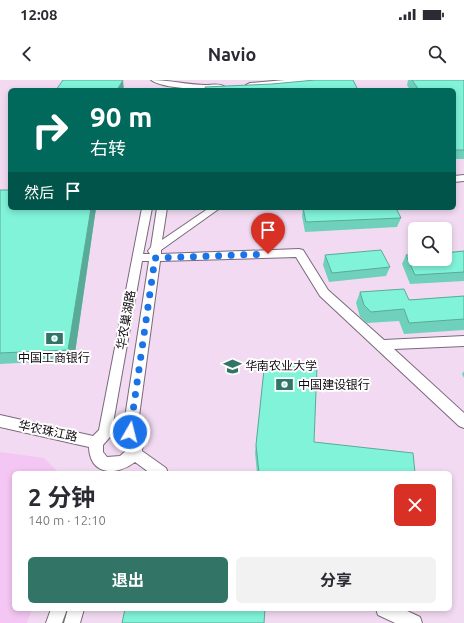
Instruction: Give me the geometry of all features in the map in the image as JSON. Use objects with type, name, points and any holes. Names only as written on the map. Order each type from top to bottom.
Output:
[{"type":"street","points":[[156,80],[168,87],[192,87],[236,86],[311,80]]},
{"type":"street","name":"华农巢湖路","points":[[101,437],[147,210]]},
{"type":"street","name":"华农巢湖路","points":[[130,432],[162,210]]},
{"type":"street","points":[[155,254],[213,210]]},
{"type":"street","points":[[137,258],[155,254],[298,253],[324,293],[464,422]]},
{"type":"street","points":[[382,345],[464,341]]},
{"type":"street","name":"华农珠江路","points":[[0,421],[101,437]]},
{"type":"street","points":[[118,428],[130,432],[136,441],[134,453],[130,459],[110,469],[100,461],[96,455],[95,449],[101,437],[118,428]]},
{"type":"street","points":[[134,453],[158,471]]},
{"type":"street","points":[[54,623],[58,611]]},
{"type":"street","points":[[72,623],[75,611]]},
{"type":"street","points":[[388,611],[414,623]]},
{"type":"shaded area","name":"华南农业大学","points":[[0,80],[464,80],[464,623],[0,623]]},
{"type":"shaded area","points":[[0,452],[44,458],[57,471],[12,471],[12,611],[31,611],[27,623],[0,623]]},
{"type":"building","points":[[63,80],[123,80],[118,88],[57,88]]},
{"type":"building","points":[[315,80],[353,80],[357,88],[205,87],[272,84]]},
{"type":"building","points":[[412,80],[464,80],[464,150],[456,150],[456,88],[418,88]]},
{"type":"building","points":[[0,190],[8,190],[8,210],[91,210],[68,350],[0,353]]},
{"type":"building","points":[[303,210],[397,210],[401,218],[306,222]]},
{"type":"building","points":[[381,250],[390,267],[332,273],[325,255]]},
{"type":"building","points":[[464,251],[464,272],[415,275],[411,266],[452,266],[452,252]]},
{"type":"building","points":[[404,289],[409,300],[464,296],[464,319],[409,323],[404,309],[371,312],[364,305],[360,292]]},
{"type":"building","points":[[265,360],[317,366],[314,442],[413,453],[415,471],[259,471],[256,445]]},
{"type":"building","points":[[125,611],[265,611],[264,623],[122,623]]},
{"type":"place","name":"中国工商银行","points":[[54,339]]},
{"type":"place","name":"华南农业大学","points":[[232,366]]},
{"type":"place","name":"中国建设银行","points":[[285,385]]},
{"type":"route","points":[[130,432],[155,258],[268,254]]}]
